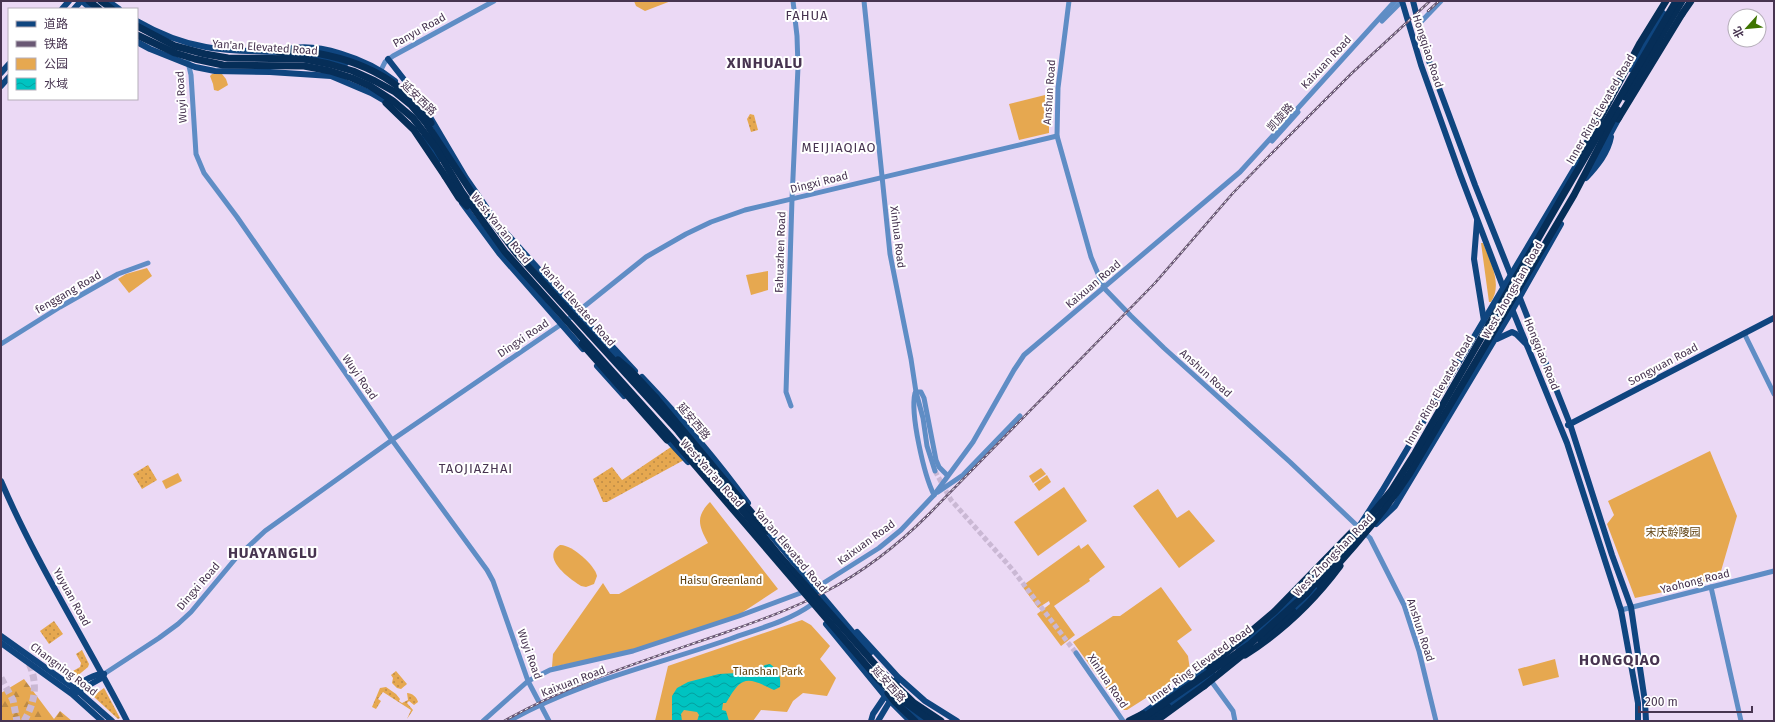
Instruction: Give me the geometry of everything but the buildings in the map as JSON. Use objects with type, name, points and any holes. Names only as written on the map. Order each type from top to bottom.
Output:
[{"type":"highway","points":[[89,1],[99,8]]},
{"type":"highway","points":[[101,1],[111,8]]},
{"type":"highway","points":[[1562,196],[1571,172],[1640,43],[1666,1]]},
{"type":"highway","name":"Inner Ring Elevated Road","points":[[1138,721],[1249,645],[1306,594],[1391,491],[1415,453],[1562,196],[1676,1]]},
{"type":"highway","name":"Inner Ring Elevated Road","points":[[1146,721],[1253,647],[1279,625],[1307,598],[1352,549],[1382,513],[1410,472],[1574,195],[1614,117],[1682,1]]},
{"type":"highway","points":[[1599,146],[1629,101],[1691,1]]},
{"type":"highway","name":"Yan'an Elevated Road","points":[[138,27],[175,46],[204,54],[228,58],[304,59],[329,64],[353,71],[375,81],[395,92],[411,105],[440,138],[478,202],[516,253],[678,431],[778,554],[880,670],[914,703],[940,721]]},
{"type":"highway","name":"Yan'an Elevated Road","points":[[138,35],[175,53],[195,60],[223,65],[304,66],[345,75],[370,86],[393,101],[413,118],[436,148],[462,192],[505,252],[670,436],[878,680],[891,692],[931,721]]},
{"type":"highway","points":[[279,52],[315,52],[352,62],[372,70],[394,83],[413,99],[426,114],[440,138]]},
{"type":"highway","points":[[386,103],[419,137],[459,198],[483,222]]},
{"type":"highway","points":[[546,297],[561,319],[667,440]]},
{"type":"highway","points":[[603,348],[631,371],[767,531]]},
{"type":"highway","points":[[1209,667],[1275,611],[1391,491]]},
{"type":"highway","points":[[1209,678],[1283,628],[1309,604],[1327,584],[1352,549]]},
{"type":"highway","points":[[1156,721],[1204,686],[1253,647]]},
{"type":"highway","points":[[878,680],[895,702],[915,721]]},
{"type":"highway","points":[[1130,721],[1163,705]]},
{"type":"main road","points":[[81,1],[90,8]]},
{"type":"main road","points":[[108,1],[118,8]]},
{"type":"main road","name":"Hongqiao Road","points":[[1402,1],[1421,65],[1477,219],[1503,287],[1562,429],[1621,610],[1638,703],[1638,721]]},
{"type":"main road","name":"Hongqiao Road","points":[[1413,1],[1426,54],[1510,274],[1570,424],[1631,607],[1644,695],[1646,721]]},
{"type":"main road","name":"West Zhongshan Road","points":[[1130,721],[1248,639],[1304,588],[1358,527],[1382,491],[1484,321],[1670,1]]},
{"type":"main road","name":"West Zhongshan Road","points":[[1146,721],[1209,678],[1286,618],[1324,581],[1366,534],[1395,506],[1520,298],[1655,51],[1685,1]]},
{"type":"main road","name":"West Yan'an Road","points":[[138,22],[177,41],[205,48],[279,52],[292,47],[320,50],[361,61],[412,94],[426,111],[440,138],[494,219],[596,333],[654,405],[781,546],[816,589],[896,681],[921,709],[940,721]]},
{"type":"main road","name":"West Yan'an Road","points":[[138,43],[150,49],[215,72],[278,72],[331,76],[371,93],[386,103],[395,105],[411,120],[467,203],[564,323],[771,555],[825,622]]},
{"type":"main road","points":[[388,59],[422,103],[426,111]]},
{"type":"main road","points":[[1,73],[8,65]]},
{"type":"main road","name":"延安西路","points":[[379,74],[421,111],[440,138]]},
{"type":"main road","points":[[1,86],[8,78]]},
{"type":"main road","points":[[386,103],[413,132],[476,223],[499,253],[564,323]]},
{"type":"main road","points":[[1477,219],[1474,259],[1484,321]]},
{"type":"main road","points":[[514,260],[520,277]]},
{"type":"main road","points":[[1506,262],[1511,264],[1518,261]]},
{"type":"main road","name":"Songyuan Road","points":[[1562,429],[1774,318]]},
{"type":"main road","points":[[1495,340],[1512,332],[1528,346]]},
{"type":"main road","name":"延安西路","points":[[596,333],[605,340],[660,397],[736,488],[767,531]]},
{"type":"main road","name":"Yuyuan Road","points":[[1,481],[43,566],[104,674],[127,721]]},
{"type":"main road","points":[[771,555],[781,546]]},
{"type":"main road","name":"延安西路","points":[[825,622],[889,694]]},
{"type":"main road","name":"Changning Road","points":[[1,636],[112,721]]},
{"type":"main road","name":"Changning Road","points":[[1,643],[74,691],[102,721]]},
{"type":"main road","name":"Dingxi Road","points":[[74,691],[100,679],[104,674]]},
{"type":"main road","points":[[871,721],[873,714],[889,694],[896,681]]},
{"type":"main road","name":"West Yan'an Road","points":[[896,681],[957,721]]},
{"type":"main road","points":[[878,721],[890,701],[889,694]]},
{"type":"main road","points":[[889,694],[922,721]]},
{"type":"main road","name":"延安西路","points":[[890,701],[910,721]]},
{"type":"street","name":"Panyu Road","points":[[371,93],[379,74],[388,59],[494,1]]},
{"type":"street","name":"Fahuazhen Road","points":[[791,406],[786,392],[798,67],[797,36],[793,1]]},
{"type":"street","name":"Xinhua Road","points":[[864,1],[890,254],[916,392],[923,418],[927,446],[935,471]]},
{"type":"street","name":"Anshun Road","points":[[1070,1],[1058,88],[1057,136],[1091,257],[1104,288],[1164,348],[1290,462],[1366,534],[1376,550],[1404,605],[1419,651],[1436,721]]},
{"type":"street","name":"Kaixuan Road","points":[[483,721],[528,681],[550,670],[633,652],[739,616],[801,592],[816,589],[879,548],[901,530],[934,495],[947,475],[973,442],[1024,355],[1240,172],[1395,1]]},
{"type":"street","name":"凯旋路","points":[[1272,141],[1335,70],[1402,1]]},
{"type":"street","points":[[1418,25],[1441,1]]},
{"type":"street","name":"Wuyi Road","points":[[177,41],[188,63],[191,75],[196,154],[204,173],[237,217],[392,440],[492,577],[528,681],[549,721]]},
{"type":"street","name":"Dingxi Road","points":[[104,674],[178,624],[191,612],[236,558],[265,531],[392,440],[564,323],[646,257],[686,234],[734,213],[1057,136]]},
{"type":"street","name":"fenggang Road","points":[[1,344],[60,307],[118,274],[148,263]]},
{"type":"street","points":[[1744,333],[1774,394]]},
{"type":"street","points":[[947,475],[939,467],[936,460],[924,398],[921,392],[916,392],[913,405],[925,473],[934,495],[963,475],[1020,416]]},
{"type":"street","name":"Yaohong Road","points":[[1621,610],[1774,571]]},
{"type":"street","points":[[1711,587],[1741,721]]},
{"type":"street","points":[[811,605],[816,589]]},
{"type":"street","name":"Kaixuan Road","points":[[509,721],[541,704],[617,676],[696,651],[788,618],[811,605]]},
{"type":"street","name":"Xinhua Road","points":[[1076,653],[1123,721]]},
{"type":"street","points":[[1209,678],[1233,711],[1235,721]]},
{"type":"green space","points":[[634,1],[671,1],[645,11],[636,6]]},
{"type":"green space","points":[[212,74],[222,74],[228,85],[218,91],[214,90],[210,76]]},
{"type":"green space","points":[[1049,94],[1049,133],[1019,140],[1009,104]]},
{"type":"green space","points":[[750,114],[754,115],[758,130],[751,132],[747,119]]},
{"type":"green space","points":[[1481,243],[1483,243],[1489,257],[1496,280],[1496,288],[1491,302],[1489,302]]},
{"type":"green space","points":[[147,268],[152,276],[129,293],[118,279],[126,274]]},
{"type":"green space","points":[[768,271],[768,290],[751,295],[746,275]]},
{"type":"green space","points":[[671,447],[684,460],[607,502],[603,502],[593,479],[612,467],[622,480]]},
{"type":"green space","name":"宋庆龄陵园","points":[[1710,451],[1737,516],[1719,578],[1707,579],[1702,584],[1635,598],[1607,524],[1614,515],[1608,501]]},
{"type":"green space","points":[[148,465],[157,480],[142,489],[133,474]]},
{"type":"green space","points":[[1041,468],[1046,474],[1033,483],[1029,476]]},
{"type":"green space","points":[[178,473],[182,481],[166,489],[162,481]]},
{"type":"green space","points":[[1047,475],[1051,482],[1039,491],[1034,484]]},
{"type":"green space","points":[[1064,487],[1087,521],[1038,556],[1014,522]]},
{"type":"green space","points":[[1158,489],[1177,518],[1189,510],[1215,541],[1179,568],[1133,506]]},
{"type":"green space","name":"Haisu Greenland","points":[[710,502],[778,589],[740,614],[633,651],[552,667],[553,654],[603,583],[610,594],[619,594],[708,543],[702,532],[700,517],[705,507]]},
{"type":"green space","points":[[1088,544],[1105,567],[1089,579],[1090,581],[1054,606],[1075,635],[1061,646],[1037,614],[1050,604],[1049,601],[1038,608],[1022,586],[1079,545],[1081,549]]},
{"type":"green space","points":[[560,545],[576,551],[592,566],[597,576],[594,584],[586,587],[581,586],[559,568],[553,556],[555,550]]},
{"type":"green space","points":[[1161,587],[1192,630],[1177,641],[1188,656],[1190,670],[1127,710],[1122,710],[1073,642],[1113,616],[1120,616]]},
{"type":"green space","name":"Tianshan Park","points":[[802,620],[811,625],[830,646],[820,659],[836,678],[827,696],[803,693],[793,701],[787,712],[761,710],[753,721],[655,721],[668,666]]},
{"type":"green space","points":[[54,621],[63,634],[49,644],[40,631]]},
{"type":"green space","points":[[82,650],[89,664],[88,667],[76,677],[71,677],[64,672],[66,670],[73,671],[80,667],[81,663],[76,654]]},
{"type":"green space","points":[[1555,659],[1559,677],[1523,686],[1518,669]]},
{"type":"green space","points":[[396,671],[407,684],[401,689],[397,688],[392,683],[393,678],[391,675]]},
{"type":"green space","points":[[24,679],[54,719],[60,711],[72,721],[1,721],[1,693]]},
{"type":"green space","points":[[386,687],[396,694],[400,699],[399,701],[402,703],[408,700],[407,693],[417,698],[418,702],[414,705],[409,701],[407,703],[413,710],[407,719],[411,710],[383,692],[378,699],[381,701],[376,709],[372,707],[380,688]]},
{"type":"green space","points":[[104,688],[120,718],[118,719],[93,696]]},
{"type":"water","points":[[770,664],[779,674],[780,687],[774,690],[751,681],[741,683],[736,687],[726,703],[723,703],[722,710],[726,711],[729,721],[697,721],[699,715],[697,712],[684,710],[681,714],[682,721],[672,721],[672,696],[677,688],[688,682],[719,674],[756,672],[765,665]]},
{"type":"tunnel","points":[[935,471],[951,500],[1012,569],[1076,653]]},
{"type":"tunnel","points":[[24,721],[31,706],[34,691],[33,676],[28,661]]},
{"type":"tunnel","points":[[1,678],[13,700],[17,721]]},
{"type":"railway","points":[[504,721],[557,694],[584,683],[749,624],[800,604],[853,576],[880,557],[929,514],[1155,283],[1233,193],[1268,157],[1352,73],[1430,1]]},
{"type":"railway","points":[[1428,11],[1439,1]]},
{"type":"district","name":"FAHUA","points":[[807,15]]},
{"type":"district","name":"XINHUALU","points":[[765,63]]},
{"type":"district","name":"MEIJIAQIAO","points":[[839,147]]},
{"type":"district","name":"TAOJIAZHAI","points":[[476,468]]},
{"type":"district","name":"HUAYANGLU","points":[[273,553]]},
{"type":"district","name":"HONGQIAO","points":[[1620,660]]}]
